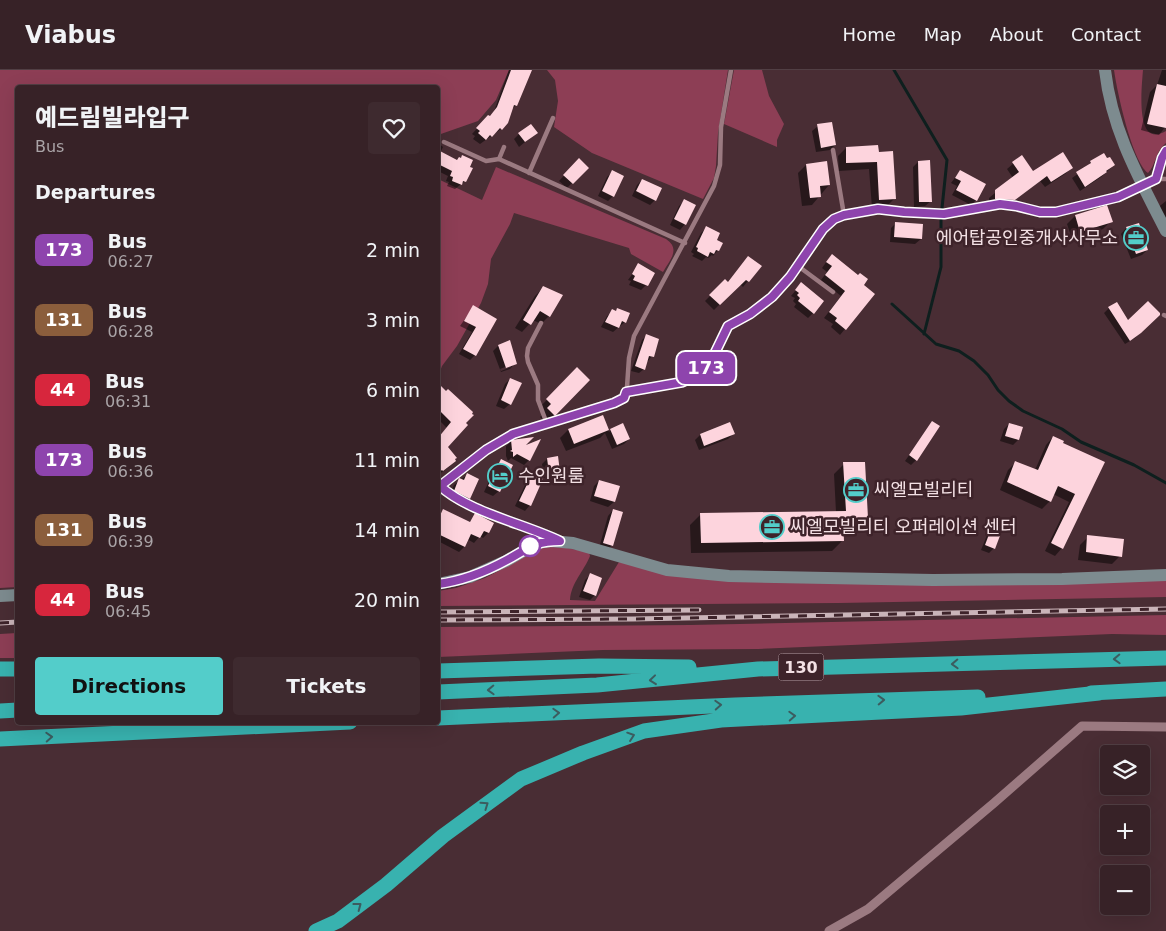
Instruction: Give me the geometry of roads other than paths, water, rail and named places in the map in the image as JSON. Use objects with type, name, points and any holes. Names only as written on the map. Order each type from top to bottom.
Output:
[{"type":"highway","name":"130","points":[[440,692],[597,685],[758,668],[1166,658]]},
{"type":"highway","points":[[440,671],[599,666],[758,668]]},
{"type":"highway","points":[[0,669],[15,669]]},
{"type":"highway","name":"130","points":[[440,718],[1166,689]]},
{"type":"highway","points":[[316,931],[338,921],[386,885],[443,836],[521,779],[583,753],[644,731],[721,720],[961,708],[1099,693]]},
{"type":"highway","points":[[0,711],[15,710]]},
{"type":"highway","points":[[0,739],[288,725]]},
{"type":"street","points":[[1105,70],[1111,105],[1119,134],[1142,186],[1166,231]]},
{"type":"street","points":[[440,584],[470,577],[537,543],[560,541],[667,570],[729,576],[933,580],[1062,579],[1166,574]]},
{"type":"street","points":[[0,596],[15,595]]},
{"type":"street","points":[[829,931],[868,909],[1082,726],[1166,727]]},
{"type":"lane","points":[[440,486],[504,438],[614,403],[624,398],[634,336],[706,203],[718,175],[721,127],[731,70]]},
{"type":"lane","points":[[529,173],[553,118]]},
{"type":"lane","points":[[444,142],[486,160],[499,159],[685,242]]},
{"type":"lane","points":[[499,159],[504,147]]},
{"type":"lane","points":[[834,150],[844,215]]},
{"type":"lane","points":[[1156,179],[1166,151]]},
{"type":"lane","points":[[626,392],[683,382],[700,373],[712,359],[728,326],[750,314],[772,297],[798,266],[823,229],[834,219],[844,215],[878,209],[944,214],[1000,204],[1040,212],[1056,212],[1118,197],[1156,179],[1166,179]]},
{"type":"lane","points":[[798,266],[833,292]]},
{"type":"lane","points":[[541,323],[528,348],[527,356],[538,385],[538,400],[547,424]]},
{"type":"lane","points":[[440,488],[472,505],[560,541]]},
{"type":"waterway","points":[[894,70],[947,160],[942,208]]},
{"type":"waterway","points":[[924,334],[941,267],[941,220]]},
{"type":"waterway","points":[[892,304],[936,344],[959,351],[974,361],[988,375],[998,390],[1023,411],[1062,429],[1081,442],[1134,465],[1166,483]]},
{"type":"railway","points":[[440,620],[633,619],[1166,609]]},
{"type":"railway","points":[[440,612],[699,610]]},
{"type":"railway","points":[[0,623],[15,622]]},
{"type":"place","name":"에어탑공인중개사사무소","points":[[1136,238]]},
{"type":"place","name":"수인원룸","points":[[500,476]]},
{"type":"place","name":"씨엘모빌리티","points":[[856,490]]},
{"type":"place","name":"씨엘모빌리티 오퍼레이션 센터","points":[[772,527]]}]
